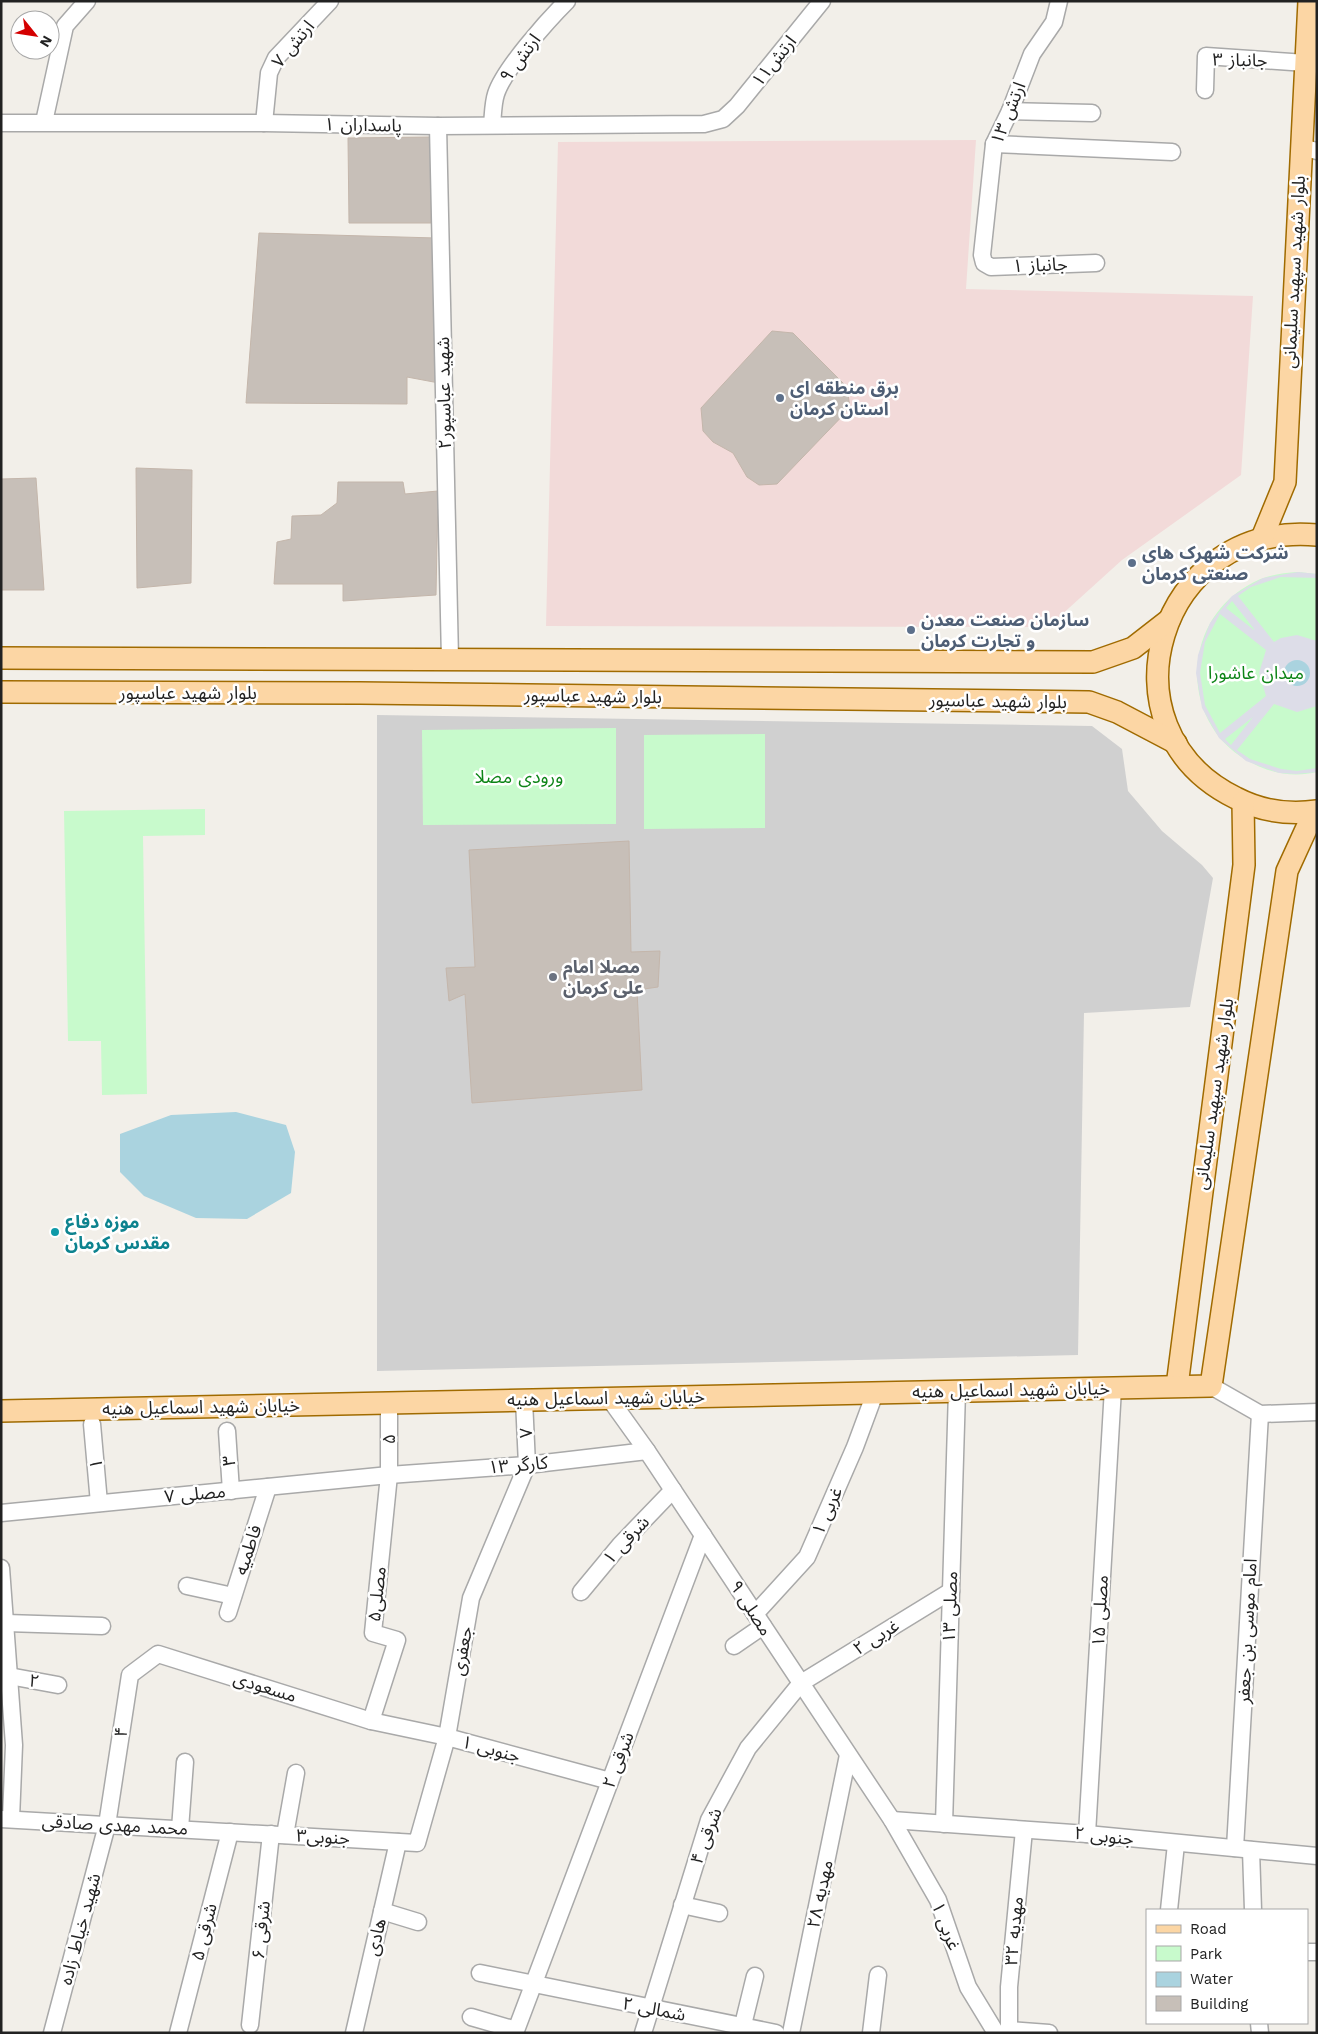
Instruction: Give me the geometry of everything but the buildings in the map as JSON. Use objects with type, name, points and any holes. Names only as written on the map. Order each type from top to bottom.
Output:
[{"type":"main road","name":"بلوار شهید سپهبد سلیمانی","points":[[1262,538],[1285,482],[1309,149],[1306,63],[1309,1]]},
{"type":"main road","points":[[1211,1386],[1287,871],[1316,811],[1278,812],[1243,802],[1212,784],[1186,758],[1168,726],[1159,691],[1159,655],[1169,620],[1182,596],[1199,574],[1228,552],[1262,538],[1279,535],[1317,535]]},
{"type":"main road","name":"بلوار شهید عباسپور","points":[[1,658],[1092,662],[1133,648],[1169,620]]},
{"type":"main road","points":[[360,693],[361,659]]},
{"type":"main road","name":"بلوار شهید عباسپور","points":[[1,692],[360,693],[1089,702],[1117,712],[1176,743]]},
{"type":"main road","name":"بلوار شهید سپهبد سلیمانی","points":[[1177,1386],[1244,865],[1243,802]]},
{"type":"main road","name":"خیابان شهید اسماعیل هنیه","points":[[1,1411],[1211,1386]]},
{"type":"street","points":[[44,122],[66,26],[87,1]]},
{"type":"street","name":"ارتش ۷","points":[[264,123],[269,73],[276,58],[330,1]]},
{"type":"street","name":"ارتش ۹","points":[[492,125],[495,96],[500,84],[543,28],[567,1]]},
{"type":"street","name":"ارتش۱۱","points":[[723,119],[737,106],[822,1]]},
{"type":"street","name":"ارتش ۱۳","points":[[984,263],[982,255],[994,144],[1010,111],[1032,54],[1054,22],[1059,1]]},
{"type":"street","name":"جانباز ۳","points":[[1204,90],[1206,56],[1306,63]]},
{"type":"street","points":[[1010,111],[1092,113]]},
{"type":"street","name":"پاسداران ۱","points":[[1,123],[264,123],[438,126],[704,124],[723,119]]},
{"type":"street","name":"شهید عباسپور۲","points":[[438,126],[450,659]]},
{"type":"street","points":[[994,144],[1172,152]]},
{"type":"street","name":"جانباز ۱","points":[[984,263],[991,267],[1096,263]]},
{"type":"street","points":[[1211,1386],[1260,1414],[1317,1412]]},
{"type":"street","name":"مصلی ۱۵","points":[[1088,1834],[1114,1388]]},
{"type":"street","name":"مصلی ۱۳","points":[[944,1824],[957,1391]]},
{"type":"street","name":"۱ غربی","points":[[734,1646],[759,1620],[807,1557],[855,1446],[875,1392]]},
{"type":"street","name":"مصلی ۹","points":[[608,1398],[647,1451],[892,1820]]},
{"type":"street","name":"۷","points":[[524,1400],[527,1465]]},
{"type":"street","name":"۵","points":[[389,1403],[390,1475]]},
{"type":"street","name":"امام موسی بن جعفر","points":[[1235,1848],[1260,1414]]},
{"type":"street","name":"۱","points":[[92,1424],[99,1503]]},
{"type":"street","name":"۳","points":[[227,1431],[231,1491]]},
{"type":"street","name":"کارگر ۱۳","points":[[390,1475],[527,1465],[647,1451]]},
{"type":"street","name":"جعفری","points":[[417,1843],[447,1737],[471,1598],[527,1465]]},
{"type":"street","name":"مصلی ۷","points":[[1,1513],[390,1475]]},
{"type":"street","name":"مصلی۵","points":[[371,1720],[397,1640],[373,1633],[390,1475]]},
{"type":"street","name":"فاطمیه","points":[[228,1613],[268,1487]]},
{"type":"street","name":"۱ شرقی","points":[[581,1592],[620,1545],[673,1490]]},
{"type":"street","name":"۲ شرقی","points":[[533,1985],[703,1535]]},
{"type":"street","points":[[1,1568],[9,1676],[6,1819]]},
{"type":"street","points":[[187,1586],[233,1596]]},
{"type":"street","name":"۲ غربی","points":[[801,1683],[951,1591]]},
{"type":"street","points":[[6,1623],[102,1626]]},
{"type":"street","name":"مسعودی","points":[[158,1654],[371,1720]]},
{"type":"street","name":"۴","points":[[107,1825],[130,1675],[158,1654]]},
{"type":"street","name":"۲","points":[[9,1676],[58,1685]]},
{"type":"street","name":"۴ شرقی","points":[[643,2033],[649,2008],[713,1812],[748,1748],[801,1683]]},
{"type":"street","name":"۱ جنوبی","points":[[371,1720],[447,1737],[610,1781]]},
{"type":"street","name":"مهدیه ۲۸","points":[[791,2033],[848,1755]]},
{"type":"street","points":[[180,1829],[185,1762]]},
{"type":"street","name":"۶ شرقی","points":[[250,2025],[278,1835],[296,1773]]},
{"type":"street","name":"محمد مهدی صادقی","points":[[6,1819],[230,1832]]},
{"type":"street","name":"جنوبی ۲","points":[[892,1820],[1088,1834],[1176,1844],[1317,1856]]},
{"type":"street","name":"۱ غربی","points":[[892,1820],[938,1900],[968,1987],[1005,2032]]},
{"type":"street","name":"شهید خیاط زاده","points":[[52,2033],[107,1825]]},
{"type":"street","name":"مهدیه ۳۲","points":[[1005,2032],[1024,1830]]},
{"type":"street","name":"جنوبی۳","points":[[230,1832],[417,1843]]},
{"type":"street","name":"۵ شرقی","points":[[178,2033],[230,1832]]},
{"type":"street","name":"هادی","points":[[354,2033],[398,1842]]},
{"type":"street","points":[[1169,1909],[1176,1844]]},
{"type":"street","points":[[1251,1850],[1253,1909]]},
{"type":"street","points":[[682,1905],[719,1913]]},
{"type":"street","points":[[382,1911],[418,1922]]},
{"type":"street","name":"۲ شمالی","points":[[480,1973],[649,2008],[742,2030],[776,2033]]},
{"type":"street","points":[[871,2033],[878,1974]]},
{"type":"street","points":[[742,2030],[755,1976]]},
{"type":"street","points":[[471,2017],[516,2031],[533,1985]]},
{"type":"street","points":[[1005,2032],[1049,2033]]},
{"type":"shaded area","points":[[976,140],[966,289],[1253,296],[1241,475],[1122,560],[1048,627],[546,626],[558,142]]},
{"type":"shaded area","points":[[1298,572],[1317,574],[1317,578],[1281,577],[1251,587],[1238,596],[1274,642],[1281,638],[1297,635],[1317,641],[1317,706],[1297,712],[1274,704],[1237,750],[1250,759],[1281,769],[1297,771],[1317,768],[1317,772],[1279,773],[1246,761],[1219,738],[1202,708],[1196,673],[1198,655],[1210,623],[1232,596],[1263,578]],"holes":[[[1232,601],[1254,629],[1254,630],[1226,608]],[[1220,614],[1266,650],[1259,673],[1266,696],[1220,733],[1205,705],[1200,673],[1205,642]],[[1253,717],[1231,745],[1225,739]]]},
{"type":"shaded area","points":[[377,715],[1092,726],[1122,749],[1128,791],[1162,831],[1202,865],[1213,878],[1190,1007],[1084,1013],[1078,1355],[377,1371]]},
{"type":"green space","name":"میدان عاشورا","points":[[1298,572],[1317,574],[1317,772],[1309,774],[1277,772],[1261,767],[1230,748],[1212,727],[1202,703],[1197,677],[1200,651],[1209,626],[1224,604],[1247,586],[1265,577]]},
{"type":"green space","name":"ورودی مصلا","points":[[616,728],[616,824],[423,825],[422,730]]},
{"type":"green space","points":[[765,734],[765,828],[644,829],[644,735]]},
{"type":"green space","points":[[205,809],[205,835],[143,836],[147,1094],[102,1095],[101,1041],[68,1041],[64,811]]},
{"type":"water","points":[[1297,660],[1306,664],[1310,673],[1306,682],[1297,686],[1288,682],[1284,673],[1288,664]]},
{"type":"water","points":[[236,1112],[286,1125],[295,1152],[291,1193],[247,1219],[196,1218],[144,1196],[120,1172],[120,1134],[171,1115]]},
{"type":"place","name":"برق منطقه ای استان کرمان","points":[[780,398]]},
{"type":"place","name":"شرکت شهرک های صنعتی کرمان","points":[[1132,563]]},
{"type":"place","name":"سازمان صنعت معدن و تجارت کرمان","points":[[911,630]]},
{"type":"place","name":"مصلا امام علی کرمان","points":[[553,977]]},
{"type":"place","name":"موزه دفاع مقدس کرمان","points":[[55,1232]]}]
